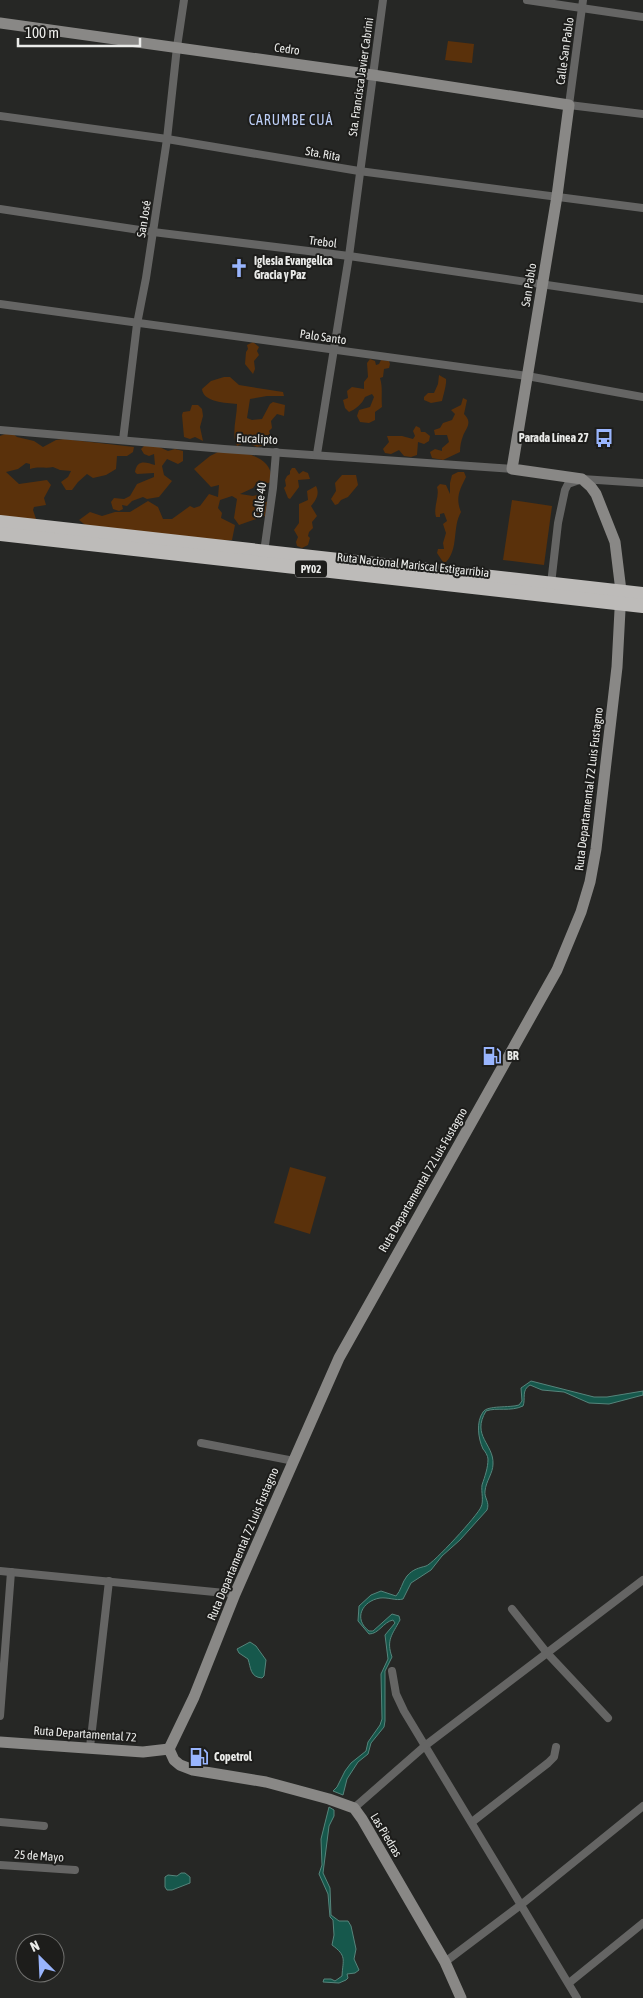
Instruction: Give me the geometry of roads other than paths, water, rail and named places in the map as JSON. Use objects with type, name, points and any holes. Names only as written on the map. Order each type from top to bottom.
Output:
[{"type":"highway","name":"Ruta Nacional Mariscal Estigarribia","points":[[0,522],[551,584],[621,597],[643,606]]},
{"type":"highway","name":"Ruta Nacional Mariscal Estigarribia","points":[[0,534],[621,597],[643,594]]},
{"type":"street","name":"San José","points":[[123,440],[137,324],[168,139],[176,47],[184,0]]},
{"type":"street","name":"Sta. Francisca Javier Cabrini","points":[[316,454],[349,256],[383,0]]},
{"type":"street","points":[[527,0],[583,4],[643,17]]},
{"type":"street","name":"Calle San Pablo","points":[[569,105],[583,4]]},
{"type":"street","name":"Cedro","points":[[0,23],[373,75],[569,105]]},
{"type":"street","points":[[569,105],[643,114]]},
{"type":"street","name":"San Pablo","points":[[512,468],[557,196],[569,105]]},
{"type":"street","name":"Sta. Rita","points":[[0,116],[168,139],[359,172],[643,208]]},
{"type":"street","name":"Trebol","points":[[0,209],[153,232],[349,256],[643,299]]},
{"type":"street","name":"Palo Santo","points":[[0,304],[527,376],[643,397]]},
{"type":"street","name":"Eucalipto","points":[[0,430],[276,452],[512,468]]},
{"type":"street","name":"Calle 40","points":[[264,552],[276,452]]},
{"type":"street","points":[[512,468],[582,479],[643,483]]},
{"type":"street","points":[[551,584],[558,524],[565,490],[568,484],[582,479]]},
{"type":"street","name":"Ruta Departamental 72 Luis Fustagno","points":[[169,1749],[194,1697],[235,1594],[339,1358],[557,970],[581,912],[590,882],[604,796],[618,667],[621,597],[615,542],[596,494],[582,479]]},
{"type":"street","points":[[201,1443],[294,1461]]},
{"type":"street","points":[[0,1571],[235,1594]]},
{"type":"street","points":[[0,1716],[11,1572]]},
{"type":"street","points":[[169,1749],[174,1760],[180,1765],[193,1770],[266,1782],[348,1806],[643,1580]]},
{"type":"street","points":[[90,1747],[109,1581]]},
{"type":"street","points":[[512,1610],[547,1653],[608,1718]]},
{"type":"street","points":[[392,1671],[396,1694],[400,1702],[577,1998]]},
{"type":"street","name":"Ruta Departamental 72","points":[[0,1742],[143,1752],[169,1749]]},
{"type":"street","points":[[472,1822],[548,1763],[554,1757],[556,1747]]},
{"type":"street","name":"Las Piedras","points":[[348,1806],[362,1819],[445,1962],[461,1998]]},
{"type":"street","points":[[445,1962],[522,1904],[643,1806]]},
{"type":"street","points":[[0,1822],[44,1826]]},
{"type":"street","name":"25 de Mayo","points":[[0,1865],[76,1870]]},
{"type":"street","points":[[569,1983],[643,1922]]},
{"type":"place","name":"Iglesia Evangelica Gracia y Paz","points":[[239,268]]},
{"type":"place","name":"Parada Línea 27","points":[[604,438]]},
{"type":"place","name":"BR","points":[[492,1056]]},
{"type":"place","name":"Copetrol","points":[[199,1757]]},
{"type":"district","name":"CARUMBE CUÁ","points":[[291,120]]}]
